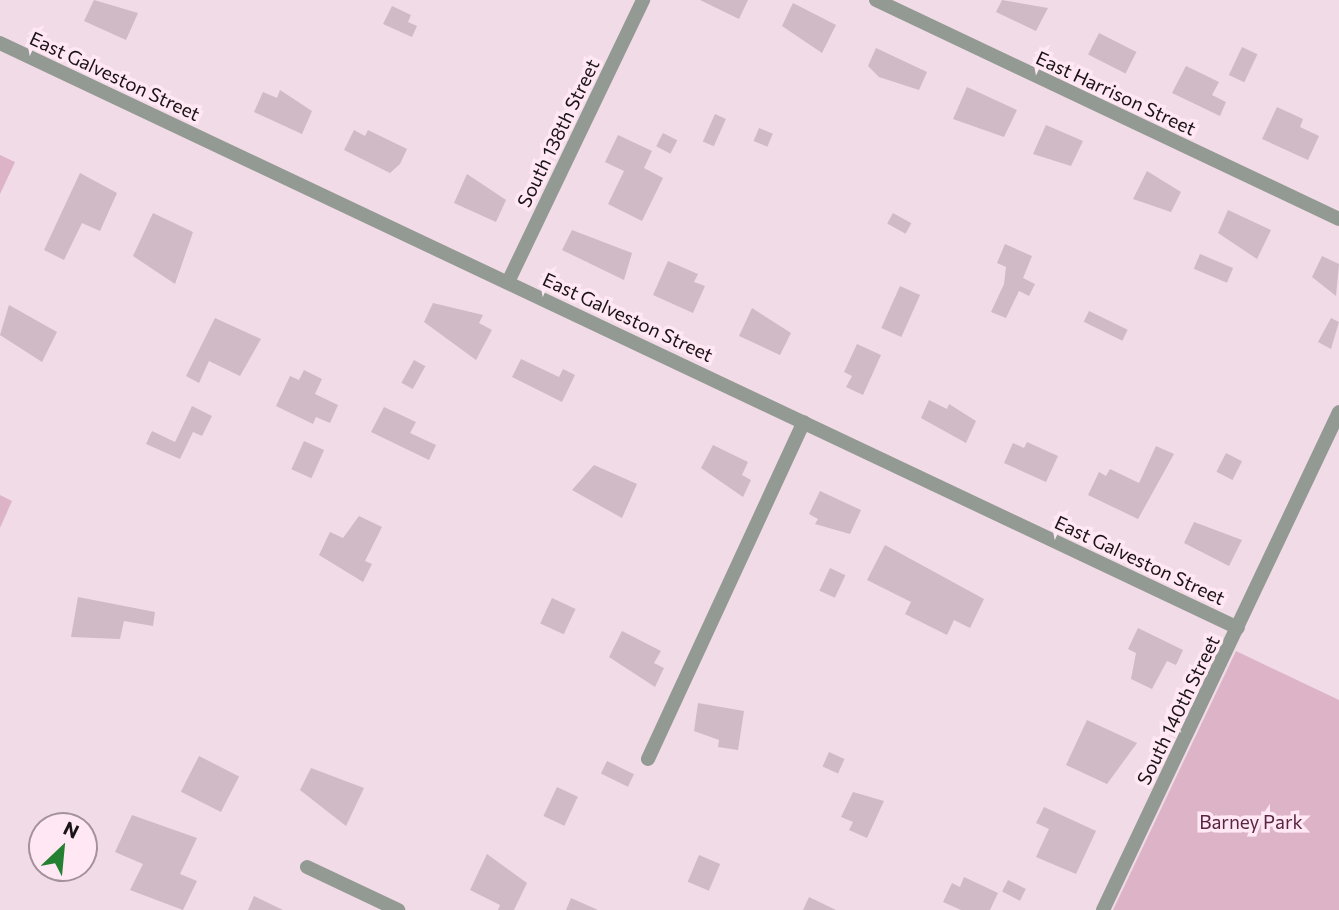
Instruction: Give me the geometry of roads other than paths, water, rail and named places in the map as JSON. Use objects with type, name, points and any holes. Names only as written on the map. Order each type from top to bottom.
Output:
[{"type":"street","name":"South 138th Street","points":[[508,282],[643,0]]},
{"type":"street","name":"East Harrison Street","points":[[876,0],[1339,219]]},
{"type":"street","name":"East Galveston Street","points":[[0,43],[1238,628]]},
{"type":"street","name":"South 140th Street","points":[[1103,910],[1339,412]]},
{"type":"street","points":[[648,759],[804,422]]},
{"type":"street","points":[[307,867],[398,910]]},
{"type":"park label","name":"Barney Park","points":[[1251,822]]}]
